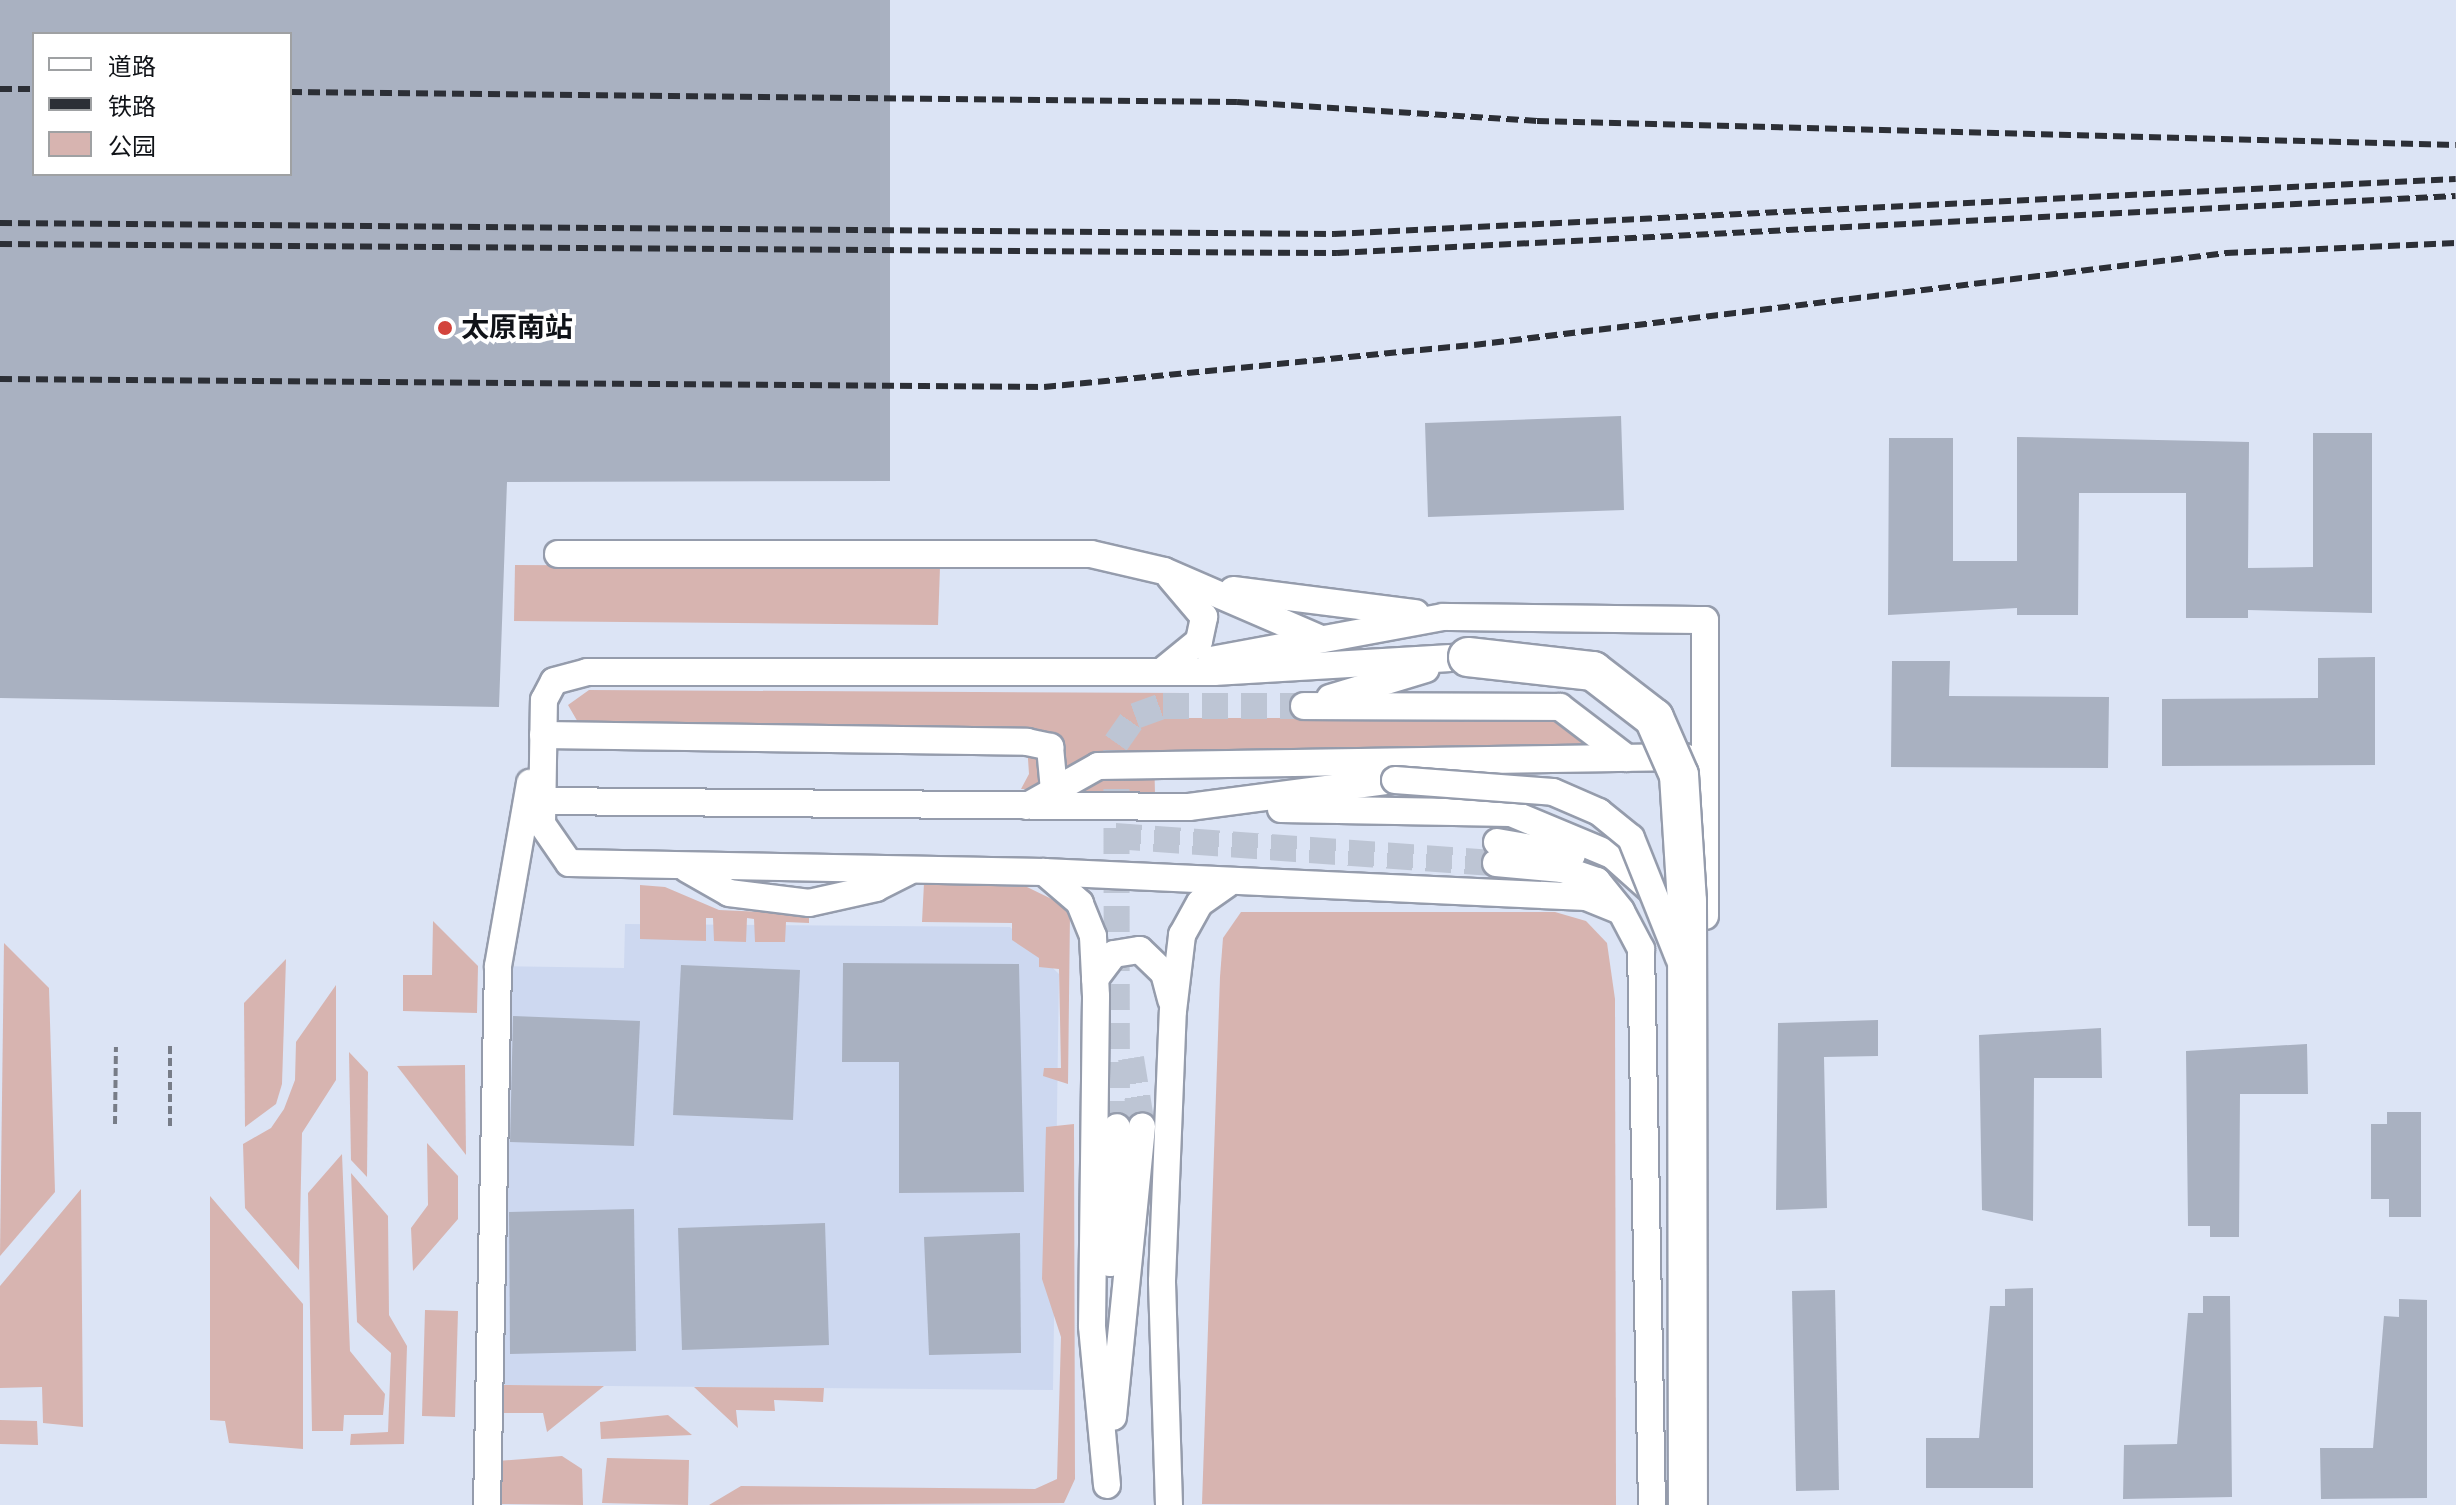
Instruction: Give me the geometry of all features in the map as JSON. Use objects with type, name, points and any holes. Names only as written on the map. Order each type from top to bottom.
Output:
[{"type":"highway","points":[[1468,657],[1593,671],[1654,718],[1679,775],[1687,984],[1688,1505]]},
{"type":"lane","points":[[558,554],[1091,554],[1164,571],[1206,587],[1373,663]]},
{"type":"lane","points":[[1161,672],[1199,641],[1204,617],[1164,571]]},
{"type":"lane","points":[[1206,587],[1443,617],[1705,620],[1706,1505]]},
{"type":"lane","points":[[1161,672],[1314,636],[1443,617]]},
{"type":"lane","points":[[1468,657],[1304,706],[1560,707],[1627,758]]},
{"type":"lane","points":[[487,1505],[498,966],[544,700],[554,681],[587,672],[1161,672],[1468,657]]},
{"type":"lane","points":[[544,700],[542,824],[569,863],[1044,872],[1227,884],[1586,897],[1618,904]]},
{"type":"lane","points":[[543,735],[1027,742],[1050,747],[1054,790]]},
{"type":"lane","points":[[1027,806],[1098,766],[1705,757]]},
{"type":"lane","points":[[1148,765],[1553,792],[1599,812],[1631,838],[1687,984]]},
{"type":"lane","points":[[1189,807],[1395,780]]},
{"type":"lane","points":[[542,801],[1511,813],[1612,855],[1705,938]]},
{"type":"lane","points":[[1497,852],[1562,869],[1618,904],[1641,949],[1652,1505]]},
{"type":"lane","points":[[1044,872],[1080,903],[1093,936],[1092,1326],[1106,1495]]},
{"type":"lane","points":[[1169,1505],[1162,1281],[1173,1011],[1182,935],[1200,903],[1227,884]]},
{"type":"lane","points":[[1095,979],[1114,954],[1140,950],[1164,973],[1173,1011]]},
{"type":"lane","points":[[1106,1495],[1130,1126]]},
{"type":"path","points":[[170,1046],[170,1126]]},
{"type":"path","points":[[115,1124],[116,1047]]},
{"type":"shaded area","points":[[625,924],[1010,927],[1059,974],[1053,1390],[498,1385],[498,966],[624,968]]},
{"type":"green space","points":[[515,565],[940,567],[938,625],[514,621]]},
{"type":"green space","points":[[589,690],[1185,693],[1186,718],[1559,718],[1604,753],[1154,753],[1155,793],[1021,789],[1029,774],[1026,729],[579,724],[568,705]]},
{"type":"green space","points":[[924,883],[1027,887],[1064,905],[1070,914],[1068,1084],[1043,1076],[1044,1068],[1061,1068],[1059,969],[1039,967],[1039,958],[1012,940],[1012,923],[922,922]]},
{"type":"green space","points":[[640,885],[665,887],[719,910],[809,914],[809,923],[786,922],[785,942],[755,942],[754,919],[747,918],[746,942],[714,941],[713,918],[706,918],[706,941],[640,939]]},
{"type":"green space","points":[[1241,912],[1555,912],[1586,921],[1607,943],[1615,999],[1616,1505],[1202,1504],[1220,977],[1223,938]]},
{"type":"green space","points":[[433,921],[478,966],[477,1013],[403,1011],[403,975],[432,975]]},
{"type":"green space","points":[[4,943],[49,988],[55,1192],[0,1256]]},
{"type":"green space","points":[[286,959],[282,1084],[276,1104],[245,1127],[244,1003]]},
{"type":"green space","points":[[336,985],[336,1080],[302,1133],[299,1270],[245,1208],[243,1144],[271,1128],[284,1109],[295,1080],[296,1042]]},
{"type":"green space","points":[[349,1052],[368,1072],[367,1177],[351,1160]]},
{"type":"green space","points":[[465,1065],[466,1155],[397,1066]]},
{"type":"green space","points":[[1074,1124],[1075,1479],[1064,1503],[709,1505],[741,1486],[1035,1489],[1057,1479],[1061,1337],[1042,1279],[1046,1127]]},
{"type":"green space","points":[[427,1143],[458,1176],[458,1219],[413,1271],[411,1228],[428,1205]]},
{"type":"green space","points":[[342,1154],[350,1351],[385,1394],[383,1415],[344,1415],[343,1431],[312,1431],[308,1193]]},
{"type":"green space","points":[[351,1173],[388,1216],[389,1315],[407,1346],[404,1444],[350,1445],[351,1434],[388,1432],[391,1353],[357,1322]]},
{"type":"green space","points":[[81,1189],[83,1427],[43,1423],[42,1387],[0,1388],[0,1286]]},
{"type":"green space","points":[[210,1196],[303,1304],[303,1449],[229,1443],[225,1421],[210,1420]]},
{"type":"green space","points":[[425,1310],[458,1311],[455,1417],[422,1416]]},
{"type":"green space","points":[[498,1385],[604,1386],[547,1432],[543,1413],[498,1413]]},
{"type":"green space","points":[[694,1387],[824,1388],[823,1402],[774,1400],[775,1411],[736,1410],[738,1428]]},
{"type":"green space","points":[[668,1415],[692,1435],[601,1439],[600,1422]]},
{"type":"green space","points":[[0,1420],[37,1421],[38,1445],[0,1444]]},
{"type":"green space","points":[[562,1456],[582,1469],[583,1505],[500,1504],[498,1461]]},
{"type":"green space","points":[[607,1458],[689,1460],[688,1505],[602,1503]]},
{"type":"building","name":"太原南站","points":[[0,0],[890,0],[890,481],[507,482],[499,707],[0,698]]},
{"type":"building","points":[[1621,416],[1624,510],[1428,517],[1425,423]]},
{"type":"building","points":[[2313,433],[2372,433],[2372,613],[2248,610],[2248,618],[2186,618],[2186,493],[2079,493],[2078,615],[2017,615],[2017,608],[1888,615],[1889,438],[1953,438],[1953,561],[2017,561],[2017,437],[2249,442],[2248,568],[2313,567]]},
{"type":"building","points":[[2375,657],[2375,765],[2162,766],[2162,699],[2318,698],[2318,658]]},
{"type":"building","points":[[1892,661],[1950,661],[1949,696],[2109,697],[2108,768],[1891,767]]},
{"type":"building","points":[[843,963],[1019,964],[1024,1192],[899,1193],[899,1062],[842,1062]]},
{"type":"building","points":[[681,965],[800,970],[793,1120],[673,1115]]},
{"type":"building","points":[[513,1016],[640,1021],[634,1146],[510,1142]]},
{"type":"building","points":[[1878,1020],[1878,1056],[1824,1057],[1827,1208],[1776,1210],[1778,1023]]},
{"type":"building","points":[[2101,1028],[2102,1078],[2034,1078],[2033,1221],[1982,1210],[1979,1035]]},
{"type":"building","points":[[2307,1044],[2308,1094],[2240,1094],[2239,1237],[2210,1237],[2210,1226],[2188,1226],[2186,1051]]},
{"type":"building","points":[[2387,1112],[2421,1112],[2421,1217],[2389,1217],[2389,1199],[2371,1199],[2371,1124],[2387,1124]]},
{"type":"building","points":[[634,1209],[636,1351],[510,1354],[509,1212]]},
{"type":"building","points":[[825,1223],[829,1345],[682,1350],[678,1228]]},
{"type":"building","points":[[1020,1233],[1021,1353],[929,1355],[924,1237]]},
{"type":"building","points":[[2033,1288],[2033,1488],[1926,1488],[1926,1438],[1979,1438],[1990,1306],[2005,1306],[2005,1289]]},
{"type":"building","points":[[1835,1290],[1839,1490],[1796,1491],[1792,1291]]},
{"type":"building","points":[[2203,1296],[2230,1296],[2232,1497],[2123,1499],[2124,1445],[2177,1444],[2188,1313],[2203,1313]]},
{"type":"building","points":[[2399,1299],[2427,1300],[2427,1498],[2321,1499],[2320,1448],[2373,1448],[2384,1316],[2399,1317]]},
{"type":"tunnel","points":[[1117,1127],[1116,743],[1135,716],[1163,706],[1304,706]]},
{"type":"tunnel","points":[[1115,836],[1496,863]]},
{"type":"tunnel","points":[[1131,1058],[1142,1126]]},
{"type":"railway","points":[[0,89],[32,89]]},
{"type":"railway","points":[[292,92],[1237,102],[1537,121],[2456,145]]},
{"type":"railway","points":[[0,223],[1334,234],[2456,179]]},
{"type":"railway","points":[[0,244],[1337,253],[2456,196]]},
{"type":"railway","points":[[0,379],[1044,387],[1474,345],[2226,253],[2456,243]]},
{"type":"place","name":"太原南站","points":[[445,328]]}]
